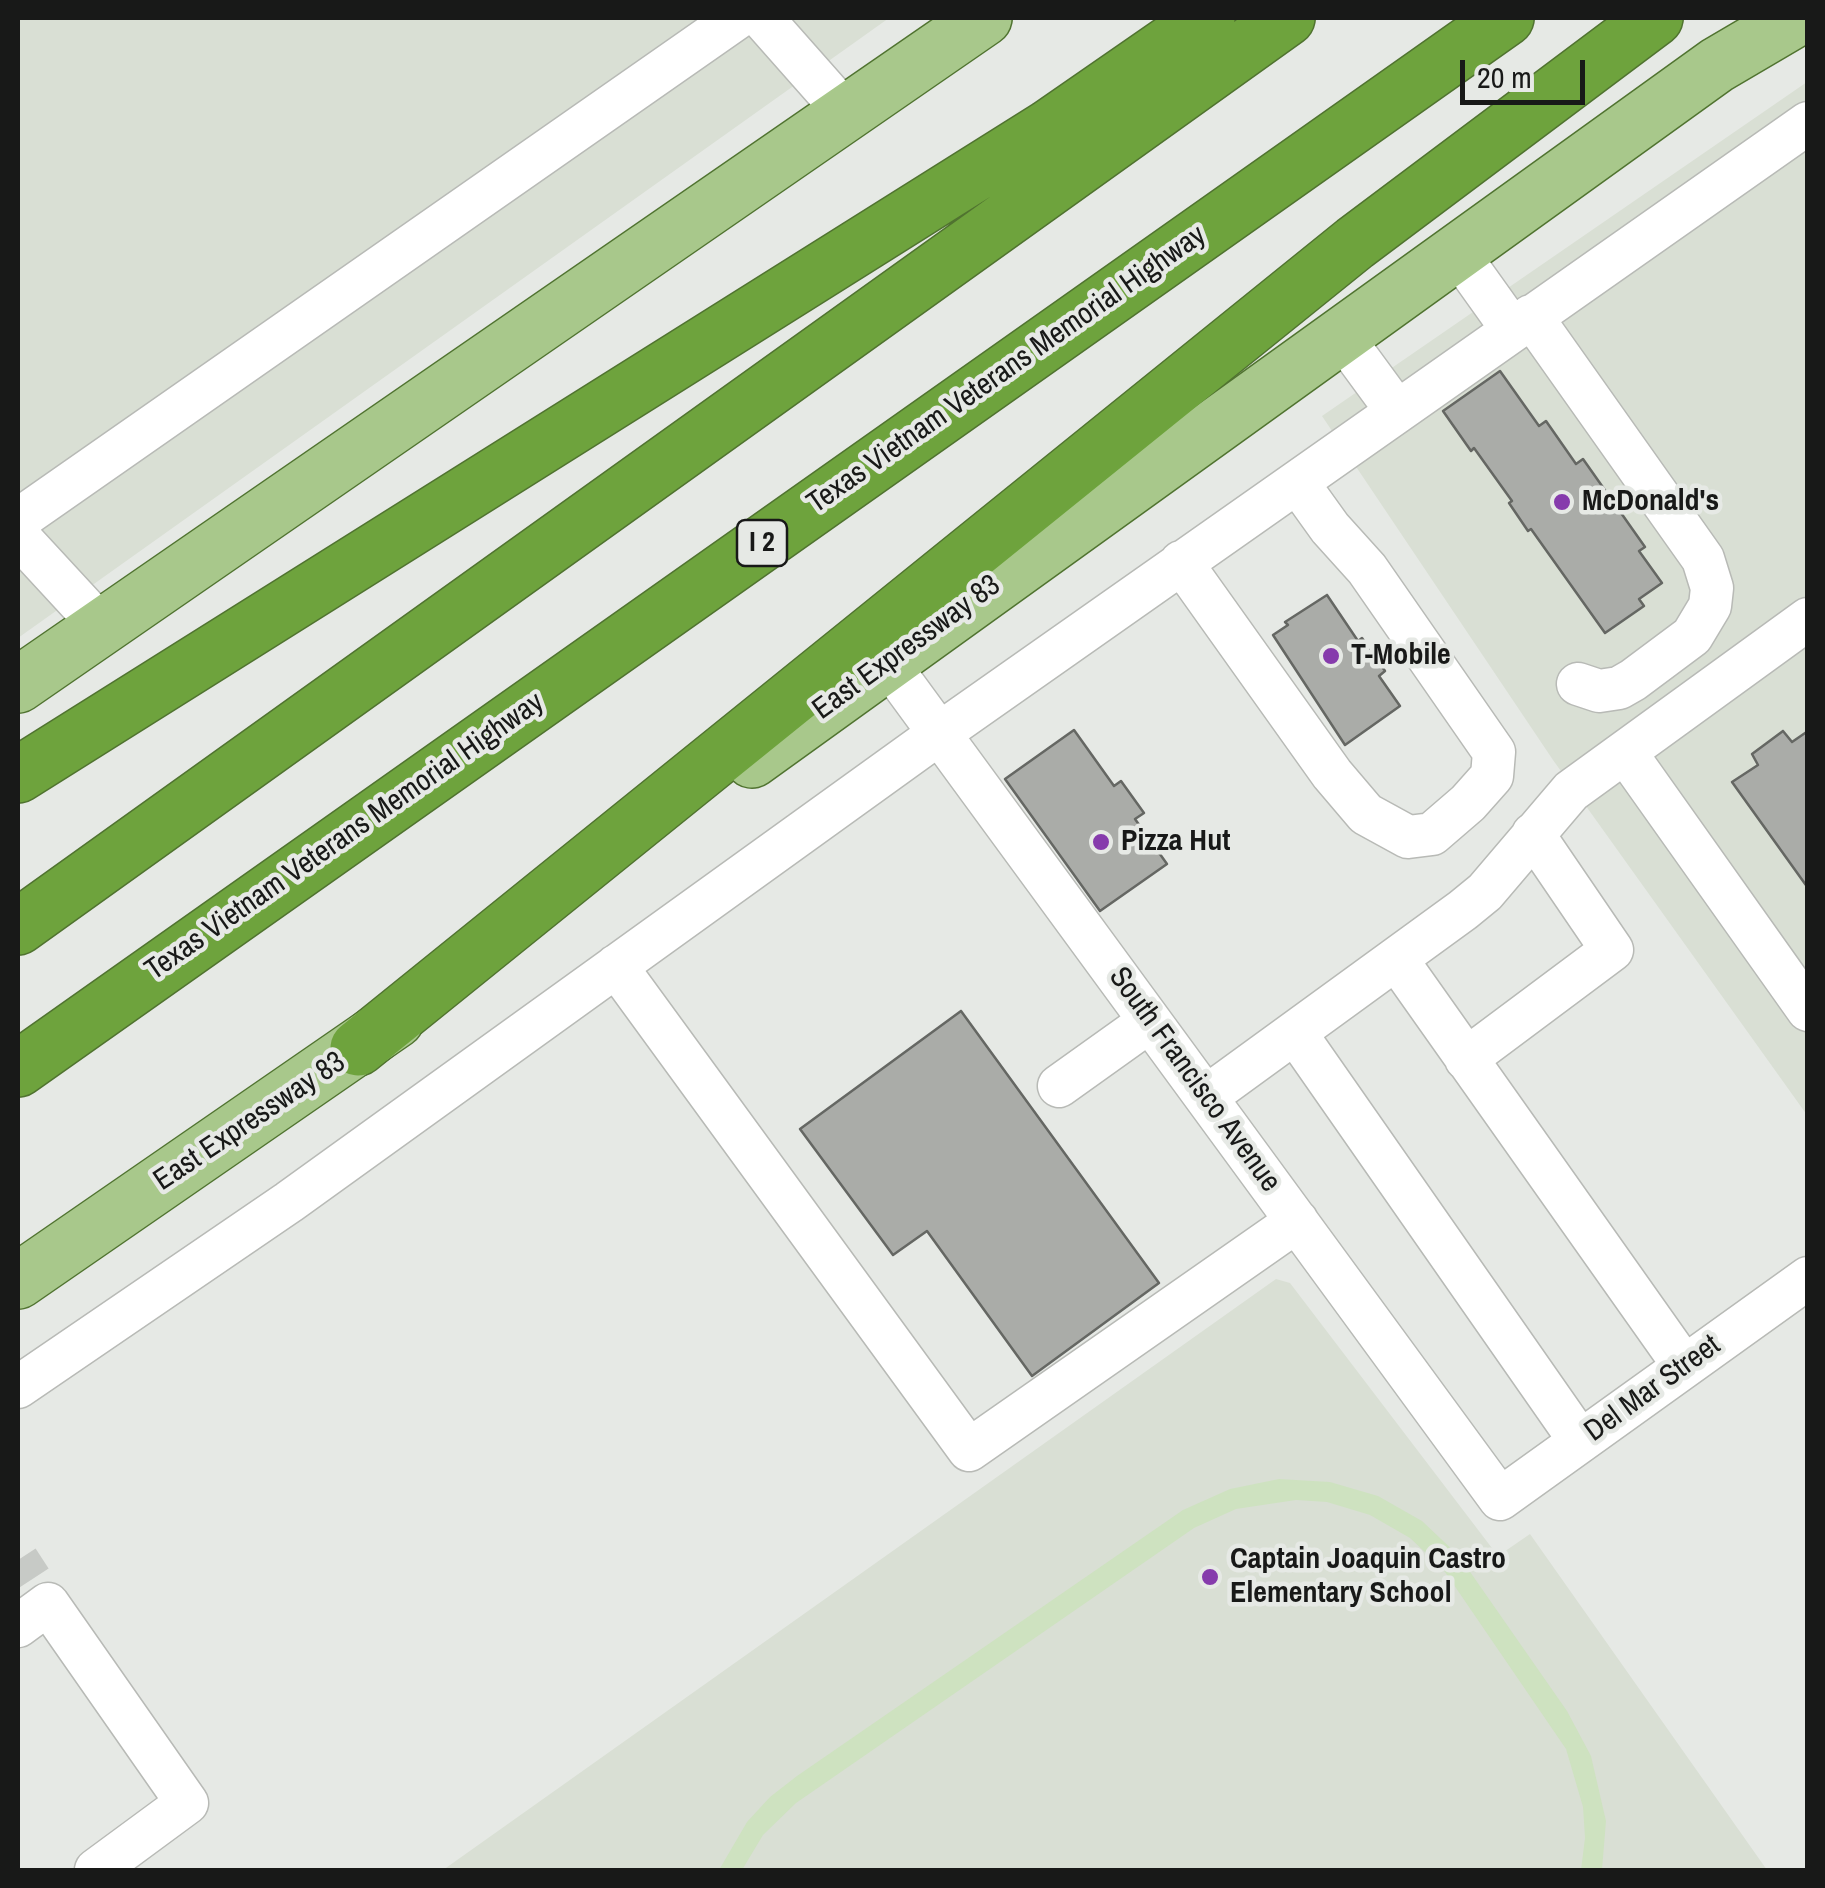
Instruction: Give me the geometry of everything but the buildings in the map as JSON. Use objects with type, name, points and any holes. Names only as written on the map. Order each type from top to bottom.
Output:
[{"type":"highway","points":[[18,775],[1048,128],[1208,18]]},
{"type":"highway","points":[[18,927],[1287,18]]},
{"type":"highway","name":"Texas Vietnam Veterans Memorial Highway","points":[[18,1069],[1506,18]]},
{"type":"highway","points":[[358,1048],[1354,243],[1655,18]]},
{"type":"main road","points":[[18,685],[984,18]]},
{"type":"main road","name":"East Expressway 83","points":[[18,1281],[358,1048],[1717,65],[1797,18]]},
{"type":"street","points":[[18,520],[736,18]]},
{"type":"street","points":[[762,18],[846,112]]},
{"type":"street","points":[[18,1387],[290,1202],[940,734],[1808,123]]},
{"type":"street","points":[[1458,252],[1521,322],[1703,558],[1710,574],[1710,606],[1692,636],[1619,688],[1599,691],[1578,684]]},
{"type":"street","points":[[1341,335],[1396,410]]},
{"type":"street","points":[[1182,562],[1332,774],[1366,814],[1408,838],[1432,834],[1492,776],[1494,752],[1367,569],[1330,528],[1297,482]]},
{"type":"street","points":[[1262,672],[1286,682],[1355,790],[1387,811],[1409,816],[1440,802],[1466,766],[1455,731],[1336,568],[1330,528]]},
{"type":"street","points":[[18,536],[102,627]]},
{"type":"street","points":[[1206,1097],[1485,892],[1571,790],[1808,620]]},
{"type":"street","name":"South Francisco Avenue","points":[[887,662],[1500,1500]]},
{"type":"street","points":[[1625,752],[1808,1010]]},
{"type":"street","points":[[1466,1059],[1612,950],[1543,822],[1492,776]]},
{"type":"street","points":[[1397,960],[1684,1366]]},
{"type":"street","points":[[616,966],[969,1450],[1296,1221]]},
{"type":"street","points":[[1059,1086],[1150,1021]]},
{"type":"street","points":[[1296,1034],[1580,1441]]},
{"type":"street","name":"Del Mar Street","points":[[1500,1500],[1808,1278]]},
{"type":"street","points":[[32,1603],[187,1803],[96,1870]]},
{"type":"shaded area","points":[[18,18],[889,18],[18,638]]},
{"type":"shaded area","points":[[1807,82],[1807,1115],[1553,760],[1322,416]]},
{"type":"shaded area","name":"Captain Joaquin Castro Elementary School","points":[[1276,1279],[1290,1283],[1498,1556],[1530,1534],[1767,1870],[443,1870]]},
{"type":"green space","points":[[1279,1479],[1330,1482],[1378,1496],[1422,1521],[1459,1556],[1567,1711],[1591,1756],[1606,1821],[1602,1870],[1581,1870],[1583,1807],[1566,1749],[1443,1569],[1410,1538],[1370,1515],[1327,1502],[1296,1500],[1236,1509],[1194,1528],[796,1803],[763,1835],[742,1870],[719,1870],[747,1822],[797,1776],[1183,1510],[1230,1489]]},
{"type":"tunnel","points":[[18,1560],[31,1580]]},
{"type":"place","name":"McDonald's","points":[[1562,502]]},
{"type":"place","name":"T-Mobile","points":[[1331,656]]},
{"type":"place","name":"Pizza Hut","points":[[1101,842]]},
{"type":"place","name":"Captain Joaquin Castro Elementary School","points":[[1210,1577]]}]
